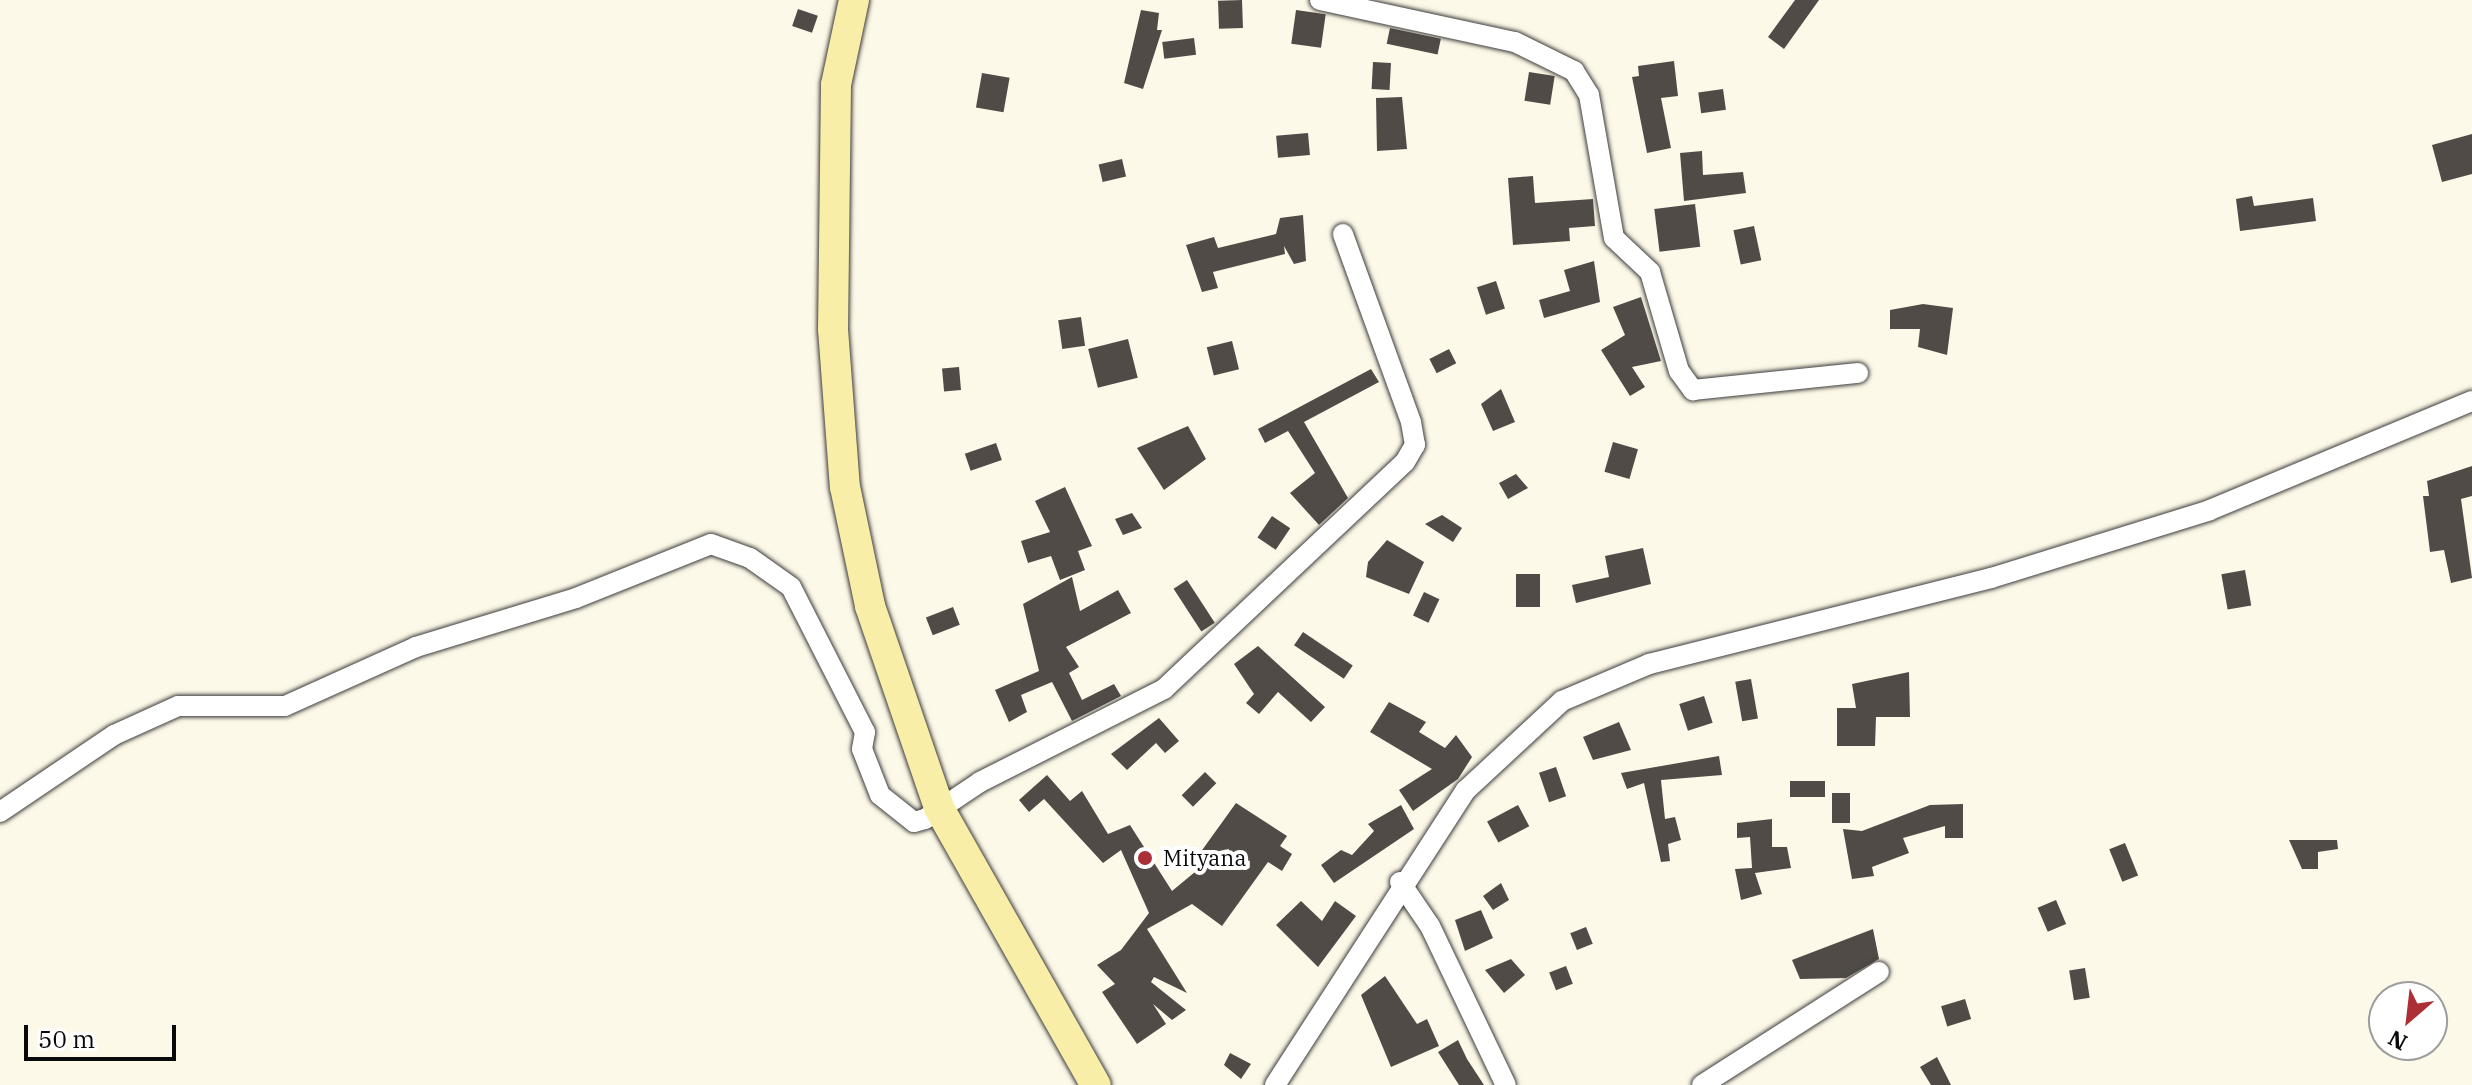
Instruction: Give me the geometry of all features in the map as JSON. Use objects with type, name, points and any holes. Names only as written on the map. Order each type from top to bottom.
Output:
[{"type":"main road","points":[[854,0],[836,85],[831,180],[845,487],[870,606],[939,808],[1096,1085]]},
{"type":"street","points":[[1320,0],[1515,42],[1574,71],[1589,95],[1614,238],[1650,272],[1679,371],[1693,390],[1858,373]]},
{"type":"street","points":[[0,812],[114,735],[178,706],[285,706],[416,647],[576,598],[711,544],[765,568],[802,602],[865,732],[862,749],[880,795],[914,822],[1164,689],[1405,462],[1415,445],[1411,422],[1343,234]]},
{"type":"street","points":[[1275,1085],[1400,882],[1466,790],[1516,739],[1562,701],[1600,682],[1991,578],[2210,510],[2472,401]]},
{"type":"street","points":[[1400,882],[1430,926],[1506,1085]]},
{"type":"street","points":[[1702,1085],[1879,972]]},
{"type":"building","points":[[1242,0],[1243,28],[1219,29],[1218,1]]},
{"type":"building","points":[[1795,0],[1819,0],[1784,49],[1768,37]]},
{"type":"building","points":[[798,9],[818,16],[812,33],[792,26]]},
{"type":"building","points":[[1141,10],[1159,13],[1157,30],[1162,30],[1143,89],[1124,83]]},
{"type":"building","points":[[1296,10],[1326,14],[1321,48],[1291,44]]},
{"type":"building","points":[[1390,28],[1441,39],[1438,54],[1387,44]]},
{"type":"building","points":[[1194,38],[1196,55],[1164,59],[1162,42]]},
{"type":"building","points":[[1674,61],[1678,96],[1661,98],[1671,148],[1647,153],[1632,77],[1639,76],[1638,66]]},
{"type":"building","points":[[1373,62],[1391,63],[1390,90],[1372,89]]},
{"type":"building","points":[[1529,72],[1555,76],[1550,105],[1524,101]]},
{"type":"building","points":[[982,73],[1010,78],[1003,112],[976,107]]},
{"type":"building","points":[[1723,89],[1726,110],[1701,113],[1698,92]]},
{"type":"building","points":[[1402,97],[1407,149],[1377,151],[1376,98]]},
{"type":"building","points":[[1308,133],[1310,155],[1278,158],[1276,136]]},
{"type":"building","points":[[2472,134],[2472,174],[2442,182],[2432,145]]},
{"type":"building","points":[[1702,151],[1703,175],[1743,172],[1746,193],[1684,201],[1680,153]]},
{"type":"building","points":[[1122,159],[1126,177],[1103,182],[1099,164]]},
{"type":"building","points":[[1533,176],[1535,203],[1593,199],[1595,226],[1569,228],[1570,241],[1513,245],[1508,178]]},
{"type":"building","points":[[2252,196],[2254,206],[2313,198],[2316,221],[2240,231],[2236,199]]},
{"type":"building","points":[[1695,204],[1700,247],[1660,252],[1654,209]]},
{"type":"building","points":[[1303,215],[1306,261],[1294,264],[1284,246],[1285,254],[1213,272],[1218,288],[1202,292],[1186,245],[1214,237],[1218,248],[1276,234],[1280,218]]},
{"type":"building","points":[[1754,226],[1761,260],[1741,265],[1733,230]]},
{"type":"building","points":[[1594,261],[1600,302],[1544,318],[1539,300],[1570,291],[1564,270]]},
{"type":"building","points":[[1496,281],[1505,309],[1486,315],[1477,287]]},
{"type":"building","points":[[1641,297],[1661,361],[1632,367],[1645,387],[1630,396],[1601,350],[1625,335],[1613,307]]},
{"type":"building","points":[[1923,304],[1953,308],[1947,355],[1918,347],[1920,329],[1890,329],[1890,310]]},
{"type":"building","points":[[1081,317],[1085,346],[1062,349],[1058,320]]},
{"type":"building","points":[[1128,339],[1138,378],[1098,388],[1088,349]]},
{"type":"building","points":[[1232,341],[1239,369],[1214,375],[1207,347]]},
{"type":"building","points":[[1449,349],[1456,363],[1437,373],[1429,359]]},
{"type":"building","points":[[959,367],[961,390],[944,391],[942,368]]},
{"type":"building","points":[[1371,369],[1379,382],[1304,422],[1348,498],[1319,525],[1290,493],[1315,473],[1288,431],[1265,443],[1258,429]]},
{"type":"building","points":[[1501,389],[1515,422],[1493,431],[1481,404]]},
{"type":"building","points":[[1188,426],[1206,459],[1164,490],[1137,448]]},
{"type":"building","points":[[1613,442],[1638,449],[1629,479],[1604,472]]},
{"type":"building","points":[[996,443],[1002,460],[971,471],[965,454]]},
{"type":"building","points":[[2472,466],[2472,496],[2461,499],[2472,578],[2451,583],[2444,550],[2430,552],[2423,496],[2429,496],[2427,481]]},
{"type":"building","points":[[1516,474],[1528,488],[1508,499],[1499,483]]},
{"type":"building","points":[[1065,487],[1092,546],[1078,551],[1085,570],[1060,580],[1051,556],[1028,563],[1021,541],[1050,532],[1035,501]]},
{"type":"building","points":[[1132,513],[1142,528],[1123,535],[1115,519]]},
{"type":"building","points":[[1442,515],[1462,528],[1453,542],[1425,524]]},
{"type":"building","points":[[1272,516],[1290,528],[1276,550],[1257,538]]},
{"type":"building","points":[[1387,540],[1424,562],[1409,594],[1366,577],[1368,562]]},
{"type":"building","points":[[1643,548],[1651,584],[1576,603],[1572,585],[1609,577],[1605,556]]},
{"type":"building","points":[[2245,570],[2251,605],[2228,610],[2221,574]]},
{"type":"building","points":[[1516,574],[1540,574],[1540,607],[1516,607]]},
{"type":"building","points":[[1072,577],[1080,611],[1118,590],[1131,613],[1066,647],[1079,667],[1069,673],[1082,700],[1114,684],[1121,696],[1072,721],[1052,682],[1021,695],[1027,712],[1009,722],[995,690],[1039,671],[1023,604]]},
{"type":"building","points":[[1187,580],[1215,623],[1201,631],[1174,589]]},
{"type":"building","points":[[1424,592],[1439,599],[1428,623],[1413,616]]},
{"type":"building","points":[[953,607],[960,625],[933,635],[926,617]]},
{"type":"building","points":[[1303,632],[1353,666],[1344,679],[1294,645]]},
{"type":"building","points":[[1258,646],[1325,707],[1311,722],[1278,692],[1259,714],[1246,703],[1254,694],[1234,664]]},
{"type":"building","points":[[1909,672],[1910,717],[1876,717],[1875,746],[1837,746],[1837,708],[1856,708],[1852,684]]},
{"type":"building","points":[[1751,679],[1758,718],[1742,721],[1735,682]]},
{"type":"building","points":[[1704,696],[1713,723],[1688,731],[1679,704]]},
{"type":"building","points":[[1389,702],[1426,722],[1419,732],[1445,748],[1456,735],[1472,757],[1458,779],[1413,811],[1399,790],[1432,769],[1370,732]]},
{"type":"building","points":[[1159,718],[1179,741],[1165,753],[1156,743],[1127,770],[1111,754]]},
{"type":"building","points":[[1619,722],[1631,750],[1593,760],[1583,737]]},
{"type":"building","points":[[1719,756],[1722,775],[1661,780],[1665,819],[1675,817],[1681,840],[1668,844],[1670,861],[1661,862],[1644,783],[1627,789],[1621,773]]},
{"type":"building","points":[[1556,767],[1566,796],[1549,802],[1539,773]]},
{"type":"building","points":[[1205,772],[1216,783],[1193,807],[1182,795]]},
{"type":"building","points":[[1047,775],[1070,801],[1082,791],[1108,834],[1130,825],[1172,891],[1207,862],[1200,853],[1236,803],[1287,836],[1280,846],[1292,854],[1282,871],[1268,862],[1222,926],[1192,904],[1147,929],[1187,993],[1154,977],[1151,982],[1186,1010],[1172,1020],[1153,1004],[1166,1024],[1137,1044],[1102,992],[1115,984],[1097,965],[1121,950],[1149,913],[1121,850],[1103,863],[1044,799],[1029,812],[1019,800]]},
{"type":"building","points":[[1790,781],[1825,781],[1825,797],[1790,797]]},
{"type":"building","points":[[1832,793],[1850,793],[1850,823],[1832,823]]},
{"type":"building","points":[[1963,804],[1963,838],[1945,838],[1945,826],[1903,838],[1909,853],[1872,867],[1874,876],[1852,879],[1843,829],[1862,831],[1930,805]]},
{"type":"building","points":[[1401,805],[1414,829],[1334,883],[1321,865],[1341,850],[1352,855],[1374,831],[1368,824]]},
{"type":"building","points":[[1518,805],[1529,826],[1498,843],[1487,821]]},
{"type":"building","points":[[1772,819],[1772,847],[1787,847],[1791,868],[1755,873],[1762,894],[1741,900],[1735,869],[1752,868],[1750,837],[1737,838],[1737,823]]},
{"type":"building","points":[[2289,840],[2337,840],[2338,849],[2318,852],[2318,869],[2302,869]]},
{"type":"building","points":[[2125,843],[2138,875],[2122,882],[2109,849]]},
{"type":"building","points":[[1501,883],[1509,900],[1493,910],[1483,896]]},
{"type":"building","points":[[2056,900],[2066,924],[2048,932],[2038,908]]},
{"type":"building","points":[[1301,901],[1322,921],[1335,901],[1356,916],[1318,967],[1276,925]]},
{"type":"building","points":[[1481,910],[1493,938],[1465,951],[1455,920]]},
{"type":"building","points":[[1586,927],[1593,944],[1577,950],[1570,933]]},
{"type":"building","points":[[1873,929],[1879,959],[1846,978],[1800,979],[1792,960]]},
{"type":"building","points":[[1511,959],[1525,975],[1504,993],[1485,970]]},
{"type":"building","points":[[1566,966],[1573,984],[1556,990],[1549,972]]},
{"type":"building","points":[[2085,968],[2090,998],[2074,1000],[2069,971]]},
{"type":"building","points":[[1385,976],[1417,1024],[1427,1019],[1439,1046],[1391,1067],[1361,995]]},
{"type":"building","points":[[1965,999],[1971,1019],[1947,1026],[1941,1006]]},
{"type":"building","points":[[1458,1040],[1484,1085],[1459,1085],[1438,1052]]},
{"type":"building","points":[[1230,1053],[1251,1064],[1241,1079],[1224,1065]]},
{"type":"building","points":[[1937,1057],[1951,1085],[1931,1085],[1920,1067]]},
{"type":"place","name":"Mityana","points":[[1145,858]]}]
